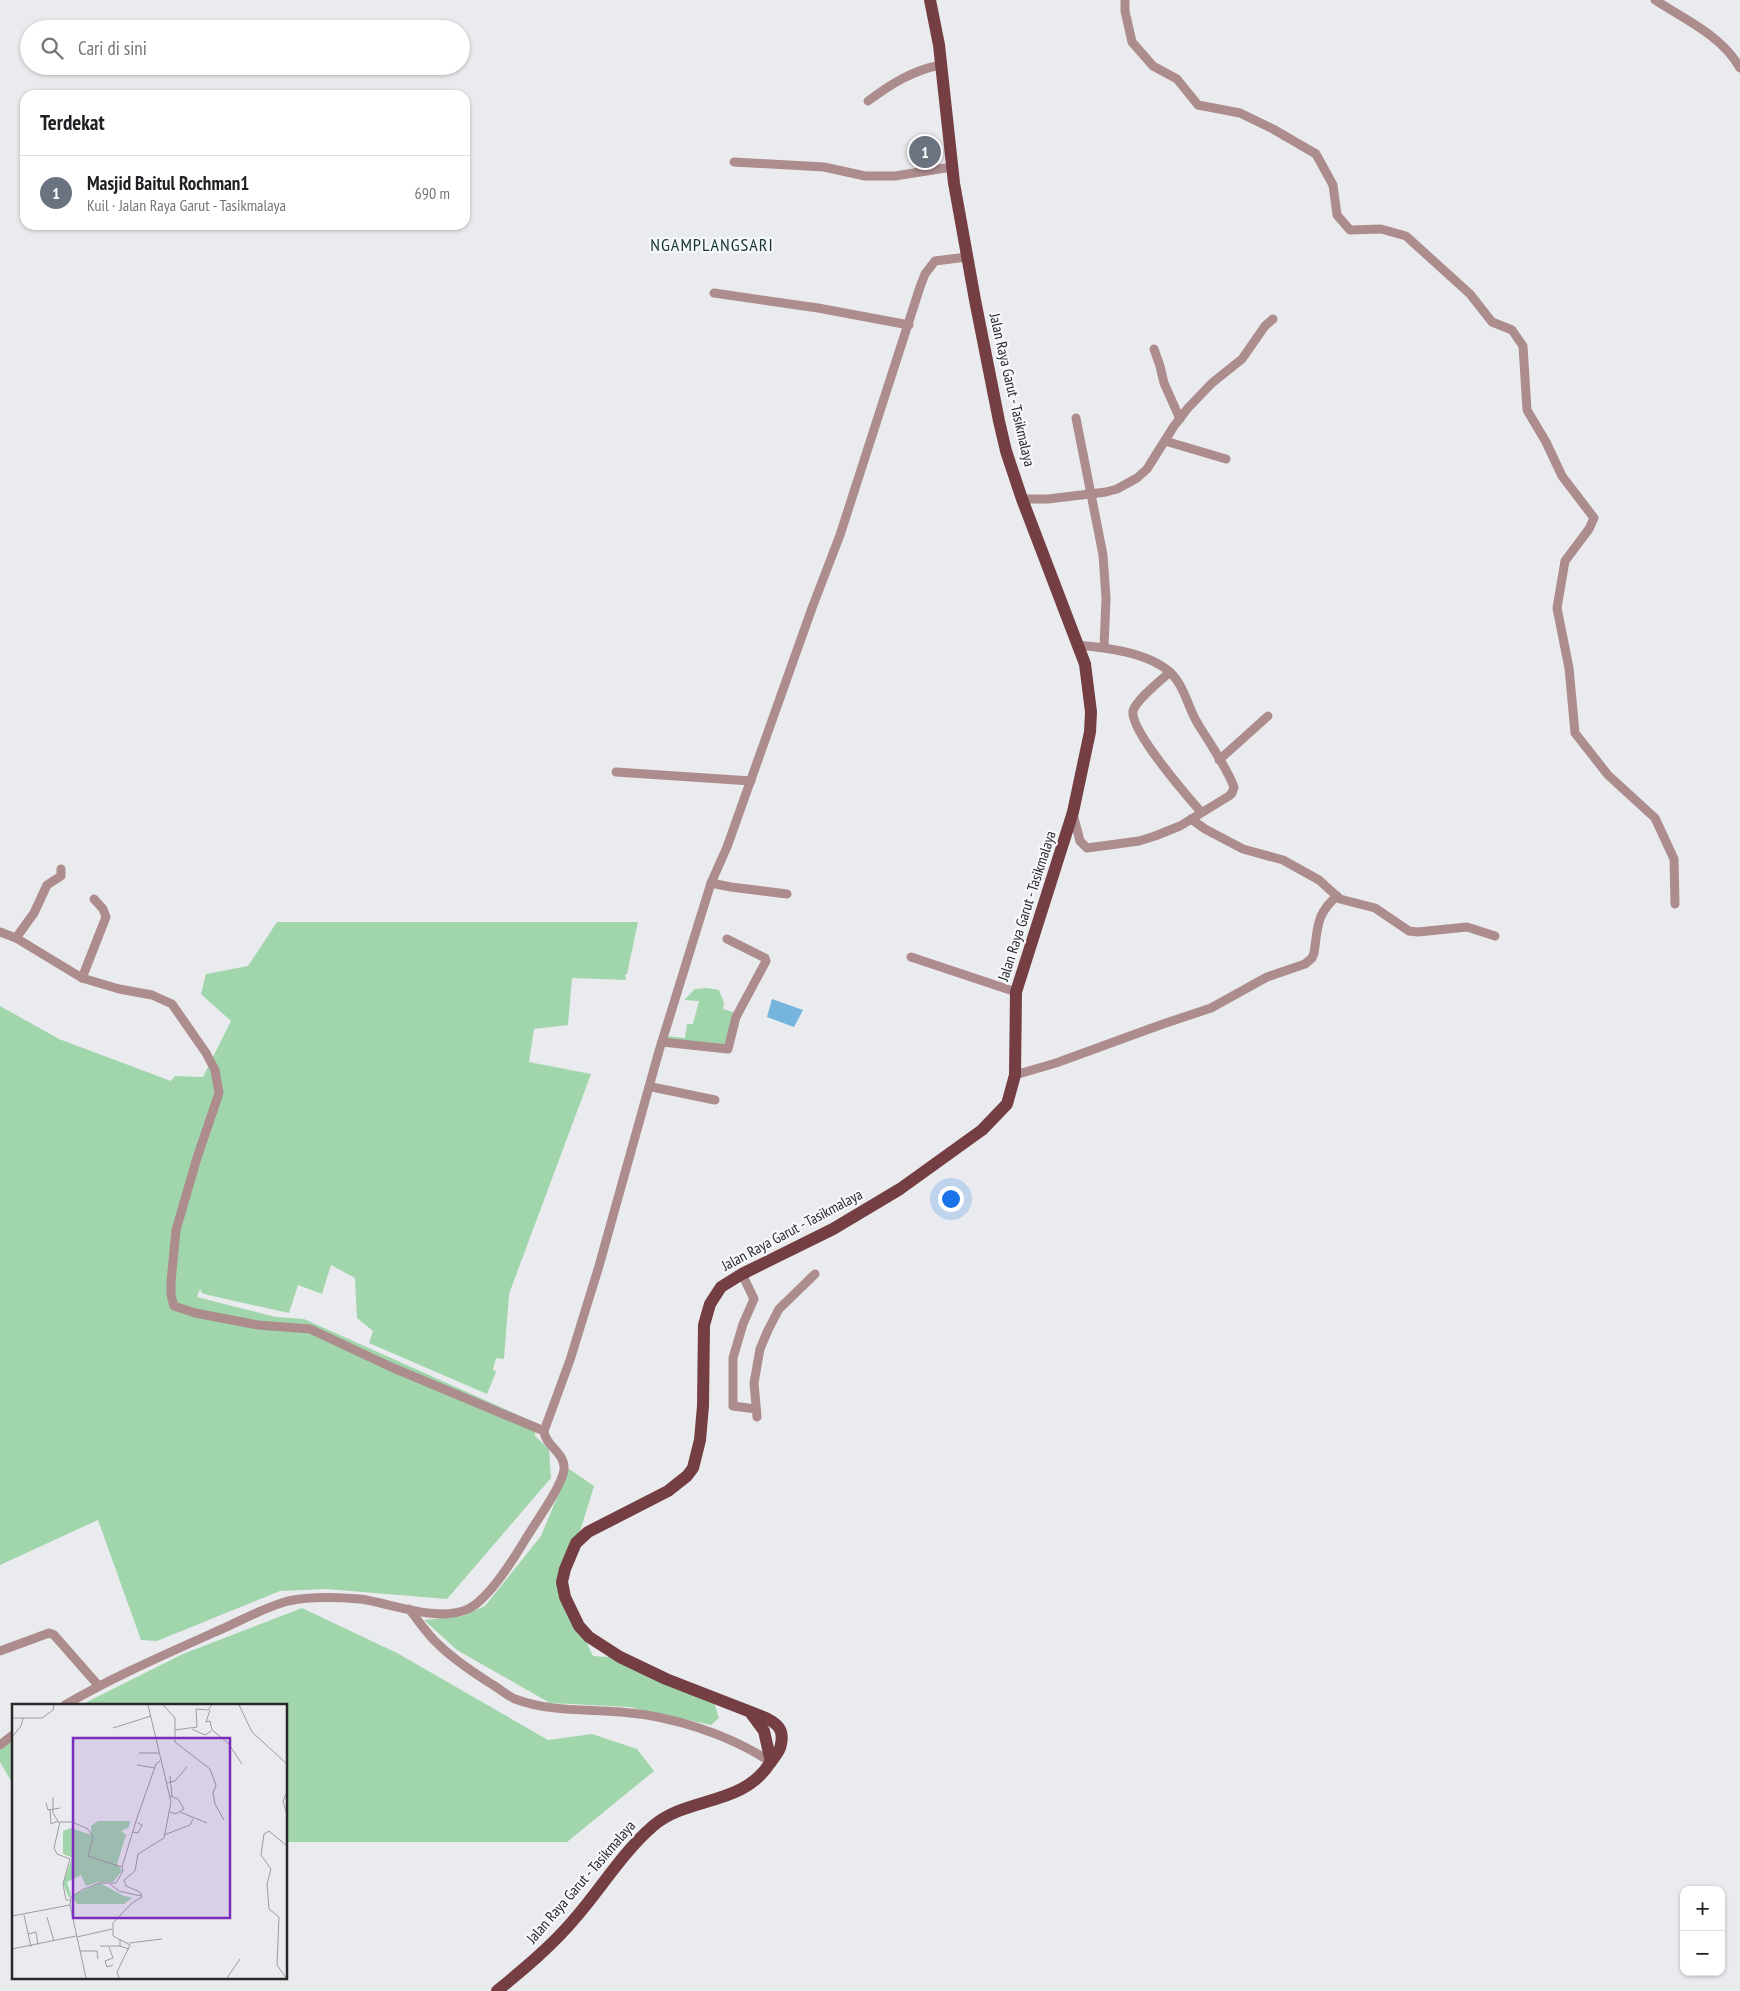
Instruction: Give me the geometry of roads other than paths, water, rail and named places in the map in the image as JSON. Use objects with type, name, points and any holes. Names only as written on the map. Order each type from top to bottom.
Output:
[{"type":"main road","name":"Jalan Raya Garut - Tasikmalaya","points":[[497,1991],[529,1965],[556,1939],[637,1842],[653,1826],[677,1810],[723,1798],[742,1789],[762,1776],[771,1762],[764,1731],[750,1712],[666,1679],[620,1657],[589,1637],[579,1626],[562,1590],[565,1569],[576,1543],[588,1532],[668,1491],[688,1476],[693,1468],[700,1440],[703,1406],[704,1325],[706,1314],[713,1298],[721,1287],[878,1202],[942,1160],[982,1130],[1002,1110],[1011,1094],[1015,1075],[1016,992],[1073,812],[1088,745],[1091,712],[1087,673],[1022,500],[1006,451],[979,324],[952,167],[941,65],[930,0]]},
{"type":"street","points":[[1126,0],[1125,11],[1132,42],[1153,66],[1177,79],[1198,106],[1240,113],[1273,129],[1316,154],[1333,185],[1338,215],[1350,230],[1381,229],[1406,236],[1470,294],[1492,322],[1512,330],[1523,346],[1528,410],[1562,476],[1594,518],[1589,529],[1565,561],[1557,608],[1569,668],[1576,733],[1608,775],[1655,818],[1674,859],[1675,904]]},
{"type":"street","points":[[1655,0],[1720,42],[1740,68]]},
{"type":"street","points":[[868,101],[899,80],[922,69],[941,65]]},
{"type":"street","points":[[734,162],[824,167],[865,176],[891,176],[952,167]]},
{"type":"street","points":[[67,1704],[98,1685],[261,1611],[288,1601],[319,1597],[352,1599],[432,1613],[456,1613],[469,1609],[479,1601],[509,1567],[550,1499],[564,1470],[562,1459],[547,1439],[544,1431],[570,1360],[599,1266],[662,1042],[711,883],[727,847],[840,535],[920,287],[931,265],[941,259],[968,257]]},
{"type":"street","points":[[714,293],[818,308],[909,325]]},
{"type":"street","points":[[1022,500],[1091,494],[1118,489],[1137,478],[1147,469],[1180,419],[1212,384],[1240,360],[1273,318]]},
{"type":"street","points":[[1154,349],[1164,384],[1180,419]]},
{"type":"street","points":[[1076,418],[1103,555],[1106,598],[1104,647]]},
{"type":"street","points":[[1165,441],[1226,459]]},
{"type":"street","points":[[1073,812],[1081,844],[1090,849],[1148,839],[1175,828],[1229,796],[1233,791],[1234,785],[1196,722],[1177,680],[1170,672],[1135,655],[1104,647],[1078,645]]},
{"type":"street","points":[[1170,672],[1135,707],[1134,717],[1145,742],[1201,812]]},
{"type":"street","points":[[1220,760],[1268,716]]},
{"type":"street","points":[[616,772],[750,781]]},
{"type":"street","points":[[1191,819],[1243,848],[1283,860],[1319,880],[1344,900],[1375,908],[1413,932],[1467,927],[1495,936]]},
{"type":"street","points":[[16,938],[34,913],[47,885],[61,876],[61,869]]},
{"type":"street","points":[[711,883],[787,894]]},
{"type":"street","points":[[1015,1075],[1056,1063],[1211,1008],[1267,977],[1305,964],[1312,958],[1314,953],[1321,915],[1327,905],[1337,896]]},
{"type":"street","points":[[82,978],[106,917],[103,909],[94,899]]},
{"type":"street","points":[[0,932],[16,938],[82,978],[119,989],[152,995],[172,1004],[206,1053],[218,1080],[219,1093],[197,1158],[176,1230],[171,1282],[171,1295],[174,1306],[195,1313],[258,1325],[310,1329],[391,1367],[544,1431]]},
{"type":"street","points":[[662,1042],[728,1049],[736,1017],[766,962],[765,958],[727,939]]},
{"type":"street","points":[[911,957],[1016,992]]},
{"type":"street","points":[[649,1088],[652,1087],[715,1100]]},
{"type":"street","points":[[742,1274],[754,1299],[743,1324],[733,1358],[733,1406],[756,1413],[754,1383],[760,1348],[779,1308],[815,1274]]},
{"type":"street","points":[[409,1608],[437,1644],[469,1670],[514,1698],[548,1708],[622,1712],[669,1720],[722,1736],[748,1747],[771,1762]]},
{"type":"street","points":[[0,1651],[49,1633],[54,1635],[98,1685]]},
{"type":"street","points":[[0,1745],[12,1736]]},
{"type":"water","points":[[772,999],[803,1010],[794,1027],[767,1017]]},
{"type":"place","name":"Masjid Baitul Rochman1","points":[[925,152]]},
{"type":"district","name":"NGAMPLANGSARI","points":[[712,245]]}]
